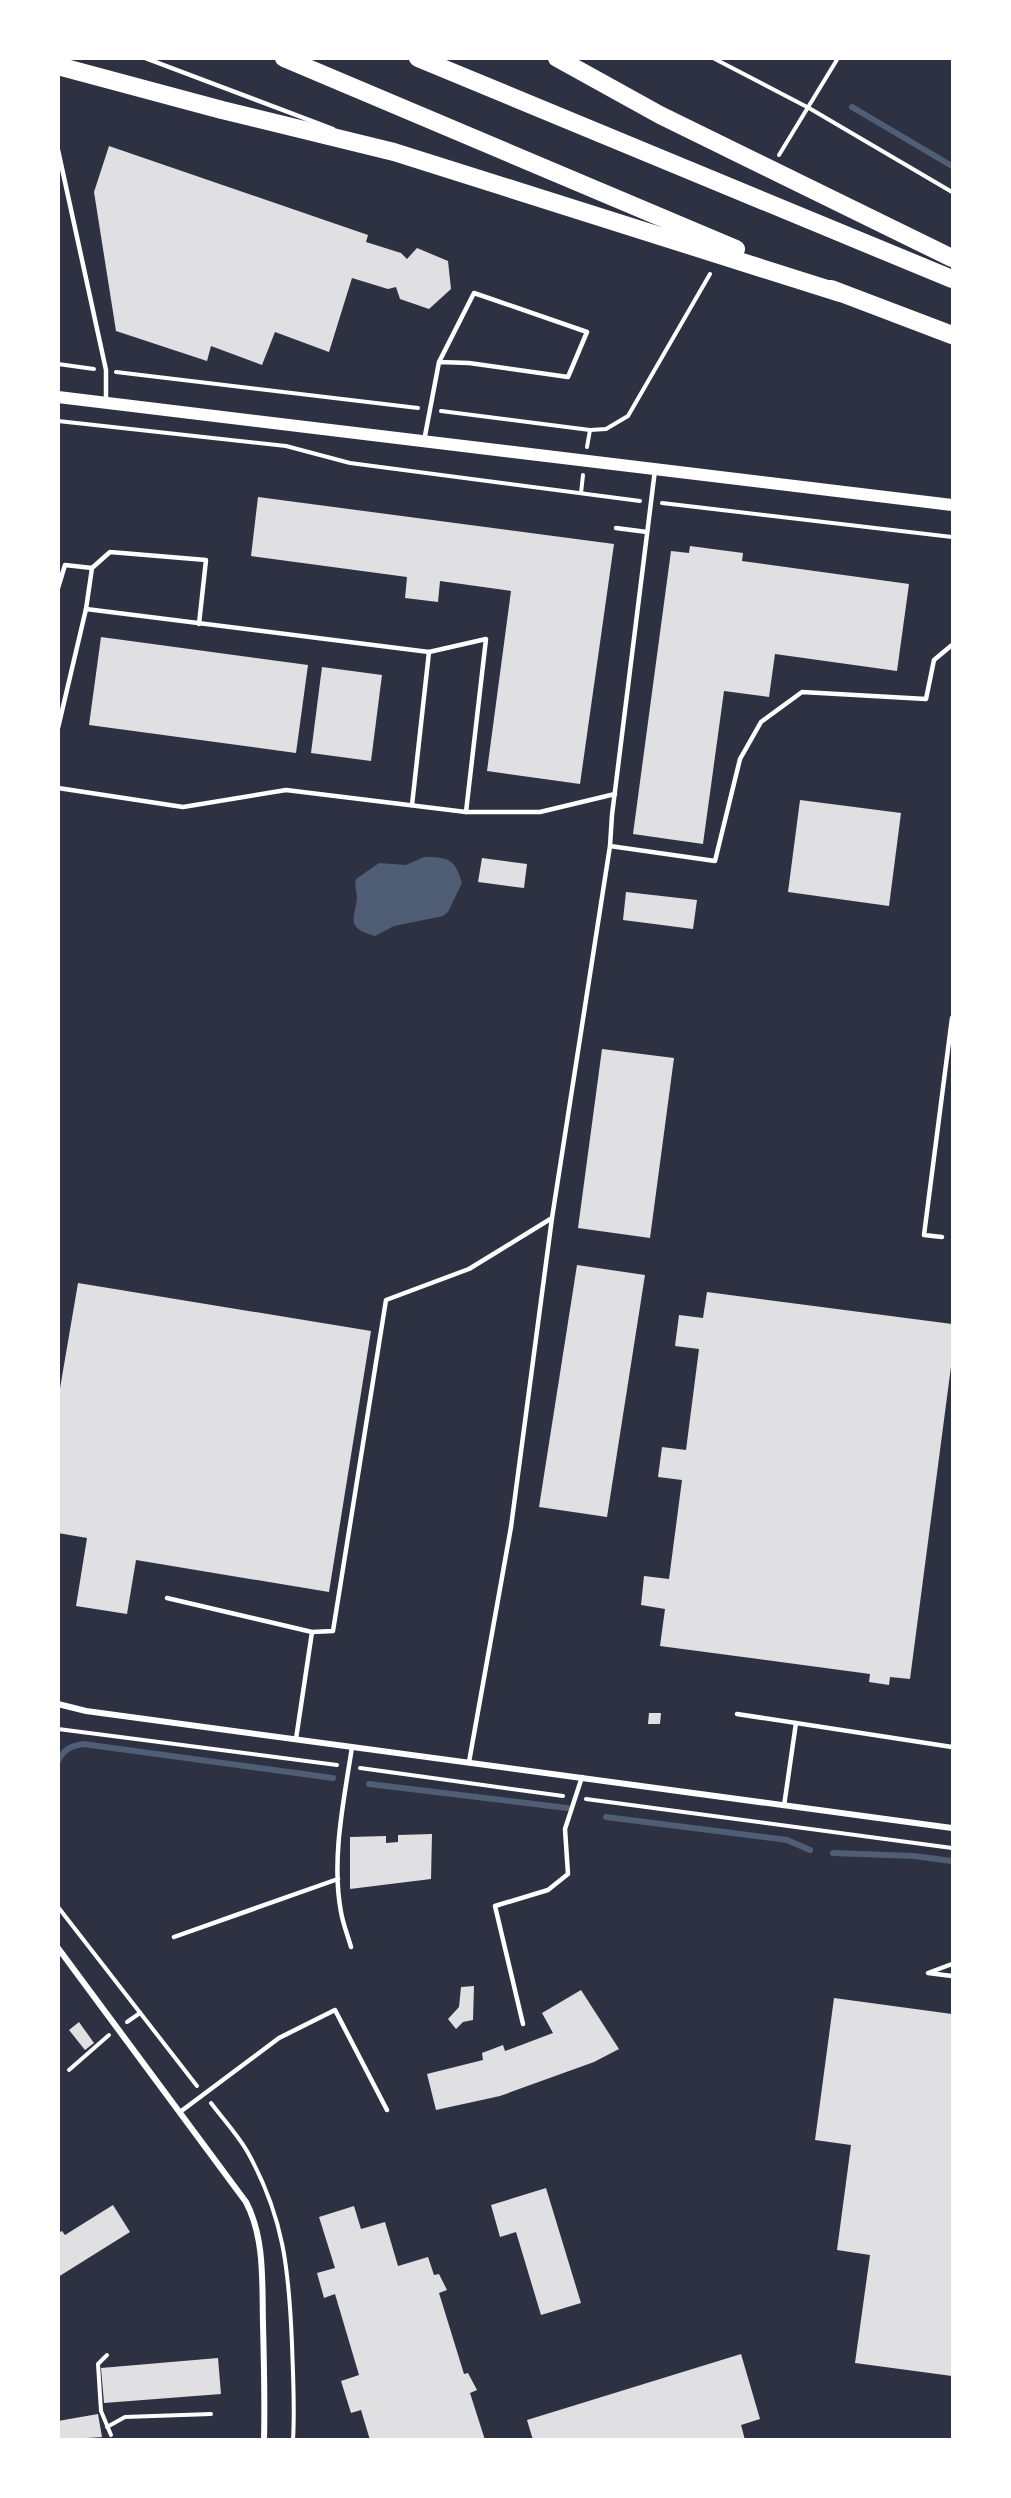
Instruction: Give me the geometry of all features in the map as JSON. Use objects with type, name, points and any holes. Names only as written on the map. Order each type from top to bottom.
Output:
[{"type":"highway","points":[[284,58],[840,293],[952,335]]},
{"type":"highway","points":[[417,58],[952,279]]},
{"type":"highway","points":[[557,58],[660,115],[952,258]]},
{"type":"highway","points":[[58,66],[222,110],[394,152],[840,293]]},
{"type":"main road","points":[[58,397],[952,505]]},
{"type":"street","points":[[58,1704],[86,1711],[952,1828]]},
{"type":"street","points":[[58,1948],[246,2202],[253,2216],[262,2265],[266,2399],[264,2439]]},
{"type":"lane","points":[[145,58],[394,152]]},
{"type":"lane","points":[[58,150],[106,370],[106,402]]},
{"type":"lane","points":[[424,441],[428,410],[439,362],[474,293],[587,332],[568,377],[469,363],[439,362]]},
{"type":"lane","points":[[470,1762],[511,1527],[552,1218],[610,846],[656,468]]},
{"type":"lane","points":[[616,528],[647,532]]},
{"type":"lane","points":[[58,728],[86,609],[92,568],[110,552],[206,560],[199,624]]},
{"type":"lane","points":[[58,588],[65,565],[92,568]]},
{"type":"lane","points":[[86,609],[429,652],[486,639],[466,812]]},
{"type":"lane","points":[[610,846],[715,861],[740,759],[761,722],[802,692],[926,699],[934,660],[952,645]]},
{"type":"lane","points":[[412,805],[429,652]]},
{"type":"lane","points":[[58,788],[183,807],[286,790],[466,812],[540,812],[615,794]]},
{"type":"lane","points":[[942,1237],[924,1235],[952,1018]]},
{"type":"lane","points":[[167,1598],[312,1632],[333,1631],[386,1300],[469,1269],[552,1218]]},
{"type":"lane","points":[[296,1739],[312,1632]]},
{"type":"lane","points":[[737,1714],[952,1747]]},
{"type":"lane","points":[[784,1806],[796,1723]]},
{"type":"lane","points":[[351,1947],[341,1912],[338,1879],[352,1747]]},
{"type":"lane","points":[[523,2025],[495,1906],[548,1890],[568,1874],[565,1829],[582,1777]]},
{"type":"lane","points":[[174,1937],[338,1879]]},
{"type":"lane","points":[[952,1964],[928,1973],[952,1976]]},
{"type":"lane","points":[[180,2112],[279,2038],[335,2010],[387,2110]]},
{"type":"path","points":[[713,58],[809,108],[952,192]]},
{"type":"path","points":[[779,155],[838,58]]},
{"type":"path","points":[[58,364],[590,430],[606,429],[628,416],[710,274]]},
{"type":"path","points":[[58,421],[286,447],[350,463],[651,502],[952,537]]},
{"type":"path","points":[[58,1729],[952,1848]]},
{"type":"path","points":[[69,2070],[118,2028],[140,2013]]},
{"type":"path","points":[[107,2355],[98,2364],[101,2411],[111,2436]]},
{"type":"path","points":[[107,2427],[125,2417],[210,2414]]},
{"type":"water","points":[[424,857],[445,859],[457,869],[462,883],[448,912],[443,916],[394,926],[375,936],[360,930],[354,922],[357,899],[356,879],[379,863],[406,865]]},
{"type":"building","points":[[109,146],[368,235],[366,242],[401,253],[407,259],[417,248],[448,261],[451,289],[429,309],[400,299],[396,287],[388,289],[352,278],[329,352],[275,332],[262,365],[211,346],[207,361],[116,331],[94,192]]},
{"type":"building","points":[[258,497],[614,544],[580,784],[487,771],[511,591],[440,581],[438,602],[405,598],[407,577],[251,556]]},
{"type":"building","points":[[690,546],[743,553],[742,561],[909,584],[897,671],[775,654],[769,697],[724,691],[703,844],[633,834],[671,551],[689,553]]},
{"type":"building","points":[[101,637],[308,665],[296,753],[89,725]]},
{"type":"building","points":[[322,667],[382,675],[371,761],[311,753]]},
{"type":"building","points":[[800,800],[901,813],[889,906],[788,892]]},
{"type":"building","points":[[482,858],[527,864],[524,888],[478,882]]},
{"type":"building","points":[[626,892],[697,900],[693,929],[623,920]]},
{"type":"building","points":[[602,1049],[674,1058],[650,1238],[578,1228]]},
{"type":"building","points":[[577,1265],[645,1275],[607,1517],[539,1507]]},
{"type":"building","points":[[78,1283],[371,1331],[329,1592],[136,1560],[127,1614],[76,1606],[87,1538],[58,1533],[58,1400]]},
{"type":"building","points":[[707,1292],[952,1324],[952,1359],[910,1679],[890,1677],[889,1685],[869,1682],[870,1674],[660,1646],[665,1609],[641,1605],[644,1576],[669,1579],[682,1480],[658,1477],[662,1447],[686,1450],[699,1349],[675,1346],[679,1315],[703,1318]]},
{"type":"building","points":[[649,1713],[661,1713],[660,1724],[648,1724]]},
{"type":"building","points":[[432,1834],[431,1879],[350,1889],[350,1837],[386,1836],[386,1843],[398,1842],[398,1835]]},
{"type":"building","points":[[474,1986],[473,2020],[463,2022],[456,2029],[448,2019],[459,2007],[461,1987]]},
{"type":"building","points":[[581,1990],[619,2049],[594,2062],[500,2096],[436,2110],[427,2074],[483,2060],[482,2053],[503,2045],[505,2051],[553,2033],[542,2013]]},
{"type":"building","points":[[834,1998],[952,2014],[952,2376],[855,2363],[870,2255],[837,2250],[851,2145],[815,2140]]},
{"type":"building","points":[[79,2022],[94,2043],[85,2050],[69,2030]]},
{"type":"building","points":[[546,2188],[581,2303],[541,2315],[516,2232],[500,2237],[491,2205]]},
{"type":"building","points":[[113,2205],[130,2232],[58,2277],[58,2233],[62,2231],[65,2235]]},
{"type":"building","points":[[354,2206],[361,2229],[385,2222],[398,2266],[428,2257],[434,2275],[439,2274],[447,2290],[439,2293],[464,2374],[468,2373],[477,2390],[470,2393],[485,2440],[370,2440],[361,2410],[351,2413],[341,2381],[359,2375],[335,2294],[324,2298],[317,2273],[335,2268],[319,2217]]},
{"type":"building","points":[[741,2354],[760,2419],[741,2425],[745,2440],[533,2440],[527,2420]]},
{"type":"building","points":[[218,2358],[221,2394],[104,2403],[101,2368]]},
{"type":"building","points":[[98,2414],[102,2437],[58,2440],[58,2421]]},
{"type":"waterway","points":[[852,107],[952,166]]},
{"type":"waterway","points":[[58,1761],[68,1749],[83,1744],[333,1778]]},
{"type":"waterway","points":[[369,1784],[567,1808]]},
{"type":"waterway","points":[[606,1817],[787,1840],[810,1850]]},
{"type":"waterway","points":[[833,1853],[914,1856],[952,1861]]}]
